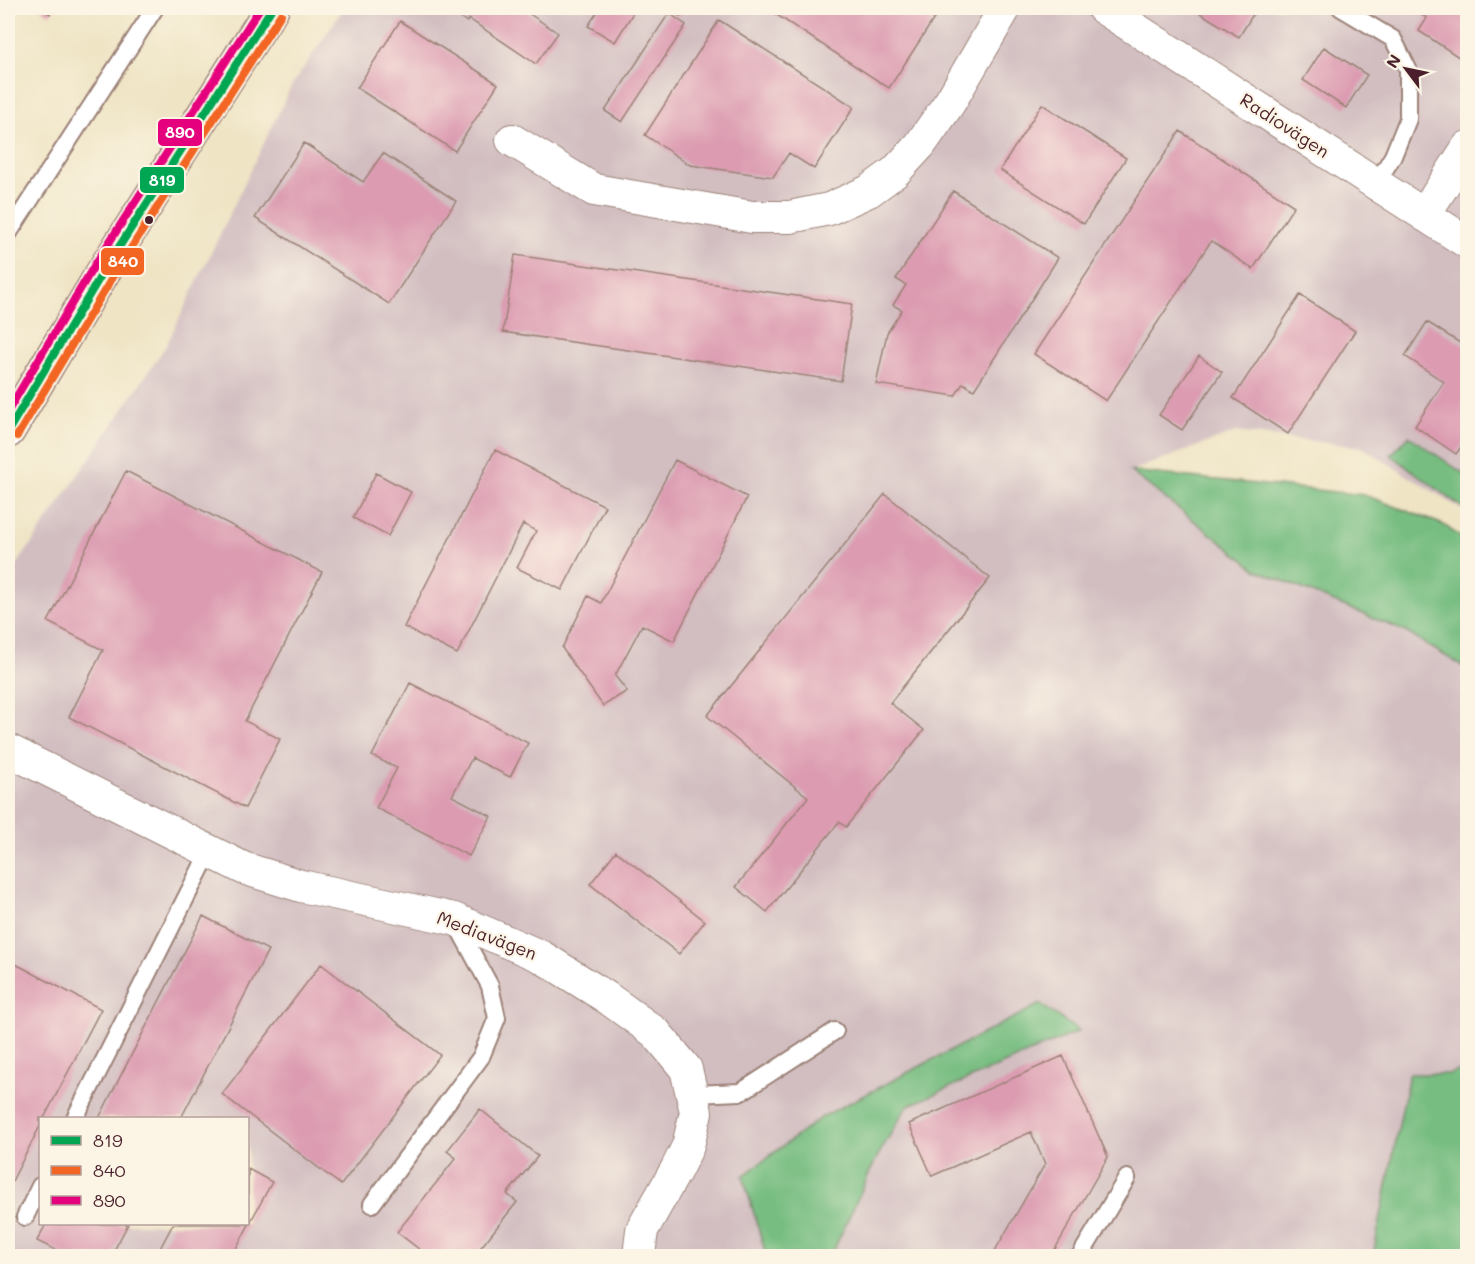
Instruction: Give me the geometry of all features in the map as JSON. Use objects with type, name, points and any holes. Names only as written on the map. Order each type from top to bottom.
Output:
[{"type":"street","points":[[8,431],[103,272],[272,8]]},
{"type":"street","points":[[512,140],[594,190],[752,217],[790,217],[829,208],[869,191],[895,172],[920,145],[950,102],[1005,8]]},
{"type":"street","name":"Radiovägen","points":[[1103,8],[1467,243]]},
{"type":"street","points":[[1424,215],[1467,147]]},
{"type":"street","name":"Mediavägen","points":[[8,750],[243,868],[301,886],[454,919],[543,957],[606,997],[656,1033],[686,1069],[696,1112],[688,1146],[642,1230],[639,1257]]},
{"type":"lane","points":[[8,234],[155,8]]},
{"type":"lane","points":[[1341,8],[1393,39],[1408,69],[1408,119],[1393,156],[1376,184]]},
{"type":"lane","points":[[76,1117],[209,852]]},
{"type":"lane","points":[[372,1204],[481,1056],[497,1018],[490,986],[454,919]]},
{"type":"lane","points":[[693,1094],[741,1092],[835,1031]]},
{"type":"lane","points":[[1080,1257],[1127,1178]]},
{"type":"lane","points":[[25,1217],[39,1188]]},
{"type":"shaded area","points":[[344,8],[1467,8],[1467,513],[1362,447],[1236,432],[1131,471],[1257,570],[1404,631],[1467,669],[1467,1068],[1449,1074],[1409,1074],[1373,1256],[8,1256],[8,578],[166,346],[292,85]]},
{"type":"green space","points":[[1409,436],[1467,476],[1467,511],[1391,455]]},
{"type":"green space","points":[[1130,471],[1365,495],[1444,525],[1467,542],[1467,669],[1404,631],[1257,570]]},
{"type":"green space","points":[[1040,1004],[1079,1031],[907,1106],[876,1159],[831,1256],[766,1255],[743,1176],[822,1117]]},
{"type":"green space","points":[[1467,1068],[1467,1256],[1373,1256],[1409,1074],[1449,1074]]},
{"type":"building","points":[[40,8],[54,8],[50,14]]},
{"type":"building","points":[[446,8],[528,8],[525,11],[558,33],[536,64],[469,19],[467,22]]},
{"type":"building","points":[[600,8],[636,8],[615,42],[588,26]]},
{"type":"building","points":[[666,8],[685,8],[680,16]]},
{"type":"building","points":[[766,8],[941,8],[889,88]]},
{"type":"building","points":[[1192,8],[1257,8],[1239,37]]},
{"type":"building","points":[[1410,8],[1468,8],[1468,63],[1419,31],[1427,18]]},
{"type":"building","points":[[669,13],[686,25],[622,122],[605,111]]},
{"type":"building","points":[[719,20],[854,107],[814,169],[789,153],[773,177],[690,165],[645,135]]},
{"type":"building","points":[[400,21],[498,84],[455,151],[357,88]]},
{"type":"building","points":[[1324,47],[1367,75],[1346,108],[1303,80]]},
{"type":"building","points":[[1042,104],[1126,158],[1084,224],[1000,170]]},
{"type":"building","points":[[1180,131],[1294,206],[1253,269],[1211,241],[1106,401],[1034,354]]},
{"type":"building","points":[[304,143],[363,182],[383,153],[456,201],[389,304],[255,218]]},
{"type":"building","points":[[953,191],[1058,258],[974,390],[963,383],[955,396],[876,384],[887,333],[902,310],[893,305],[906,285],[896,279]]},
{"type":"building","points":[[515,255],[852,304],[841,381],[503,332]]},
{"type":"building","points":[[1300,295],[1355,331],[1288,434],[1233,398]]},
{"type":"building","points":[[1427,322],[1468,348],[1468,437],[1456,454],[1415,426],[1444,382],[1405,356]]},
{"type":"building","points":[[1199,356],[1222,372],[1182,430],[1159,415]]},
{"type":"building","points":[[495,450],[605,506],[562,590],[517,568],[536,531],[523,524],[457,654],[404,627]]},
{"type":"building","points":[[675,460],[747,497],[674,641],[642,625],[615,676],[627,691],[603,706],[562,648],[588,596],[601,603]]},
{"type":"building","points":[[126,471],[322,572],[245,721],[280,739],[245,808],[69,717],[103,650],[48,622]]},
{"type":"building","points":[[376,473],[411,492],[388,536],[353,518]]},
{"type":"building","points":[[885,494],[990,578],[890,703],[924,730],[846,827],[839,822],[767,912],[736,887],[808,797],[707,716]]},
{"type":"building","points":[[410,683],[528,743],[510,777],[472,758],[452,796],[491,816],[469,856],[376,808],[397,768],[372,756]]},
{"type":"building","points":[[616,851],[705,921],[679,954],[590,884]]},
{"type":"building","points":[[203,916],[268,950],[182,1117],[100,1117]]},
{"type":"building","points":[[8,960],[101,1009],[45,1117],[39,1117],[39,1128],[8,1189]]},
{"type":"building","points":[[321,964],[440,1055],[341,1185],[222,1094]]},
{"type":"building","points":[[1063,1056],[1108,1157],[1051,1256],[992,1256],[1045,1164],[1031,1132],[932,1176],[909,1124]]},
{"type":"building","points":[[480,1109],[538,1156],[507,1194],[517,1202],[474,1256],[428,1256],[397,1232],[456,1158],[447,1151]]},
{"type":"building","points":[[249,1170],[272,1182],[249,1225]]},
{"type":"building","points":[[45,1225],[127,1225],[111,1256],[68,1256],[37,1241]]},
{"type":"building","points":[[172,1225],[249,1225],[232,1256],[156,1256]]},
{"type":"building","points":[[8,1249],[23,1256],[8,1256]]},
{"type":"transit line","name":"890","points":[[8,411],[94,266],[260,8]]},
{"type":"transit line","name":"819","points":[[8,431],[103,272],[272,8]]},
{"type":"transit line","name":"840","points":[[17,436],[112,278],[281,14]]}]
